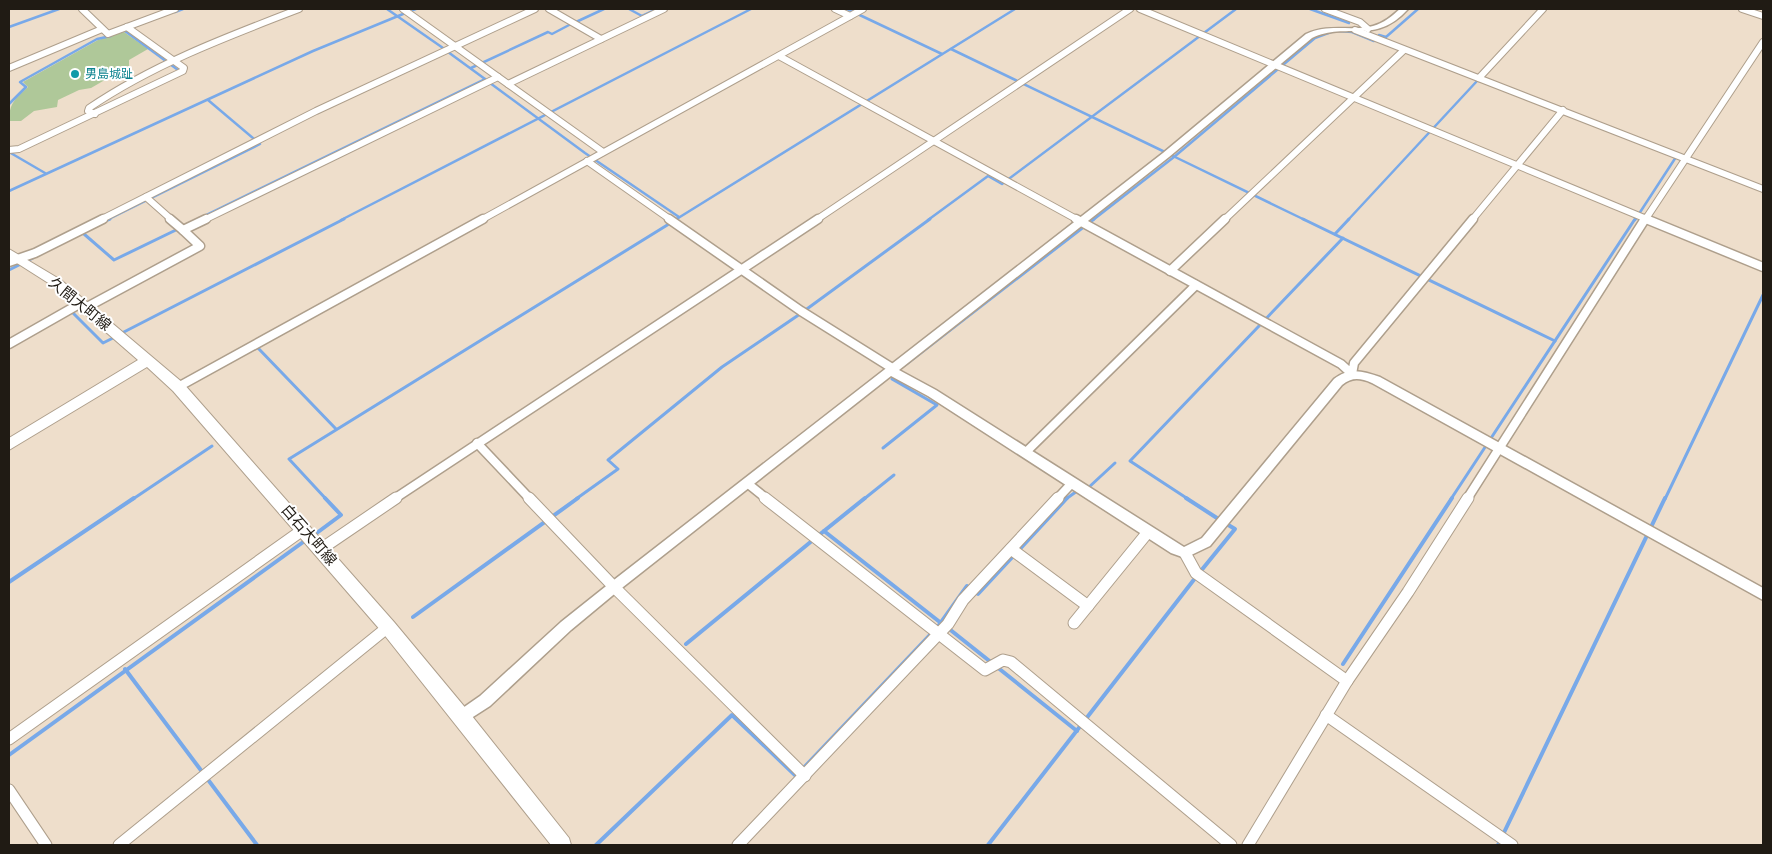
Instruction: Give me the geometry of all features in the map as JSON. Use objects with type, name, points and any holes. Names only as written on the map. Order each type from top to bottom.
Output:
[{"type":"main road","name":"久間大町線","points":[[17,260],[57,283],[147,361]]},
{"type":"main road","name":"白石大町線","points":[[147,361],[178,387],[312,538],[462,717],[562,845]]},
{"type":"main road","points":[[9,445],[147,361]]},
{"type":"street","points":[[82,9],[108,34],[175,9]]},
{"type":"street","points":[[95,114],[88,111],[89,108],[115,89],[168,60],[299,9]]},
{"type":"street","points":[[403,9],[603,152]]},
{"type":"street","points":[[17,260],[148,199],[257,141],[535,9]]},
{"type":"street","points":[[549,9],[601,39]]},
{"type":"street","points":[[508,84],[664,9]]},
{"type":"street","points":[[835,9],[856,13]]},
{"type":"street","points":[[9,739],[312,538],[478,443],[935,142],[1130,9]]},
{"type":"street","points":[[1140,9],[1763,267]]},
{"type":"street","points":[[1325,9],[1360,22],[1362,29],[1403,51],[1479,78],[1763,189]]},
{"type":"street","points":[[462,717],[485,700],[566,626],[614,587],[892,368],[1084,224],[1168,154],[1279,67],[1317,31],[1335,28],[1362,29],[1384,24],[1404,9]]},
{"type":"street","points":[[1479,78],[1544,9]]},
{"type":"street","points":[[1742,9],[1763,16]]},
{"type":"street","points":[[178,387],[856,13]]},
{"type":"street","points":[[9,150],[19,148],[95,114],[183,71],[184,68],[168,60],[126,27]]},
{"type":"street","points":[[9,68],[102,29]]},
{"type":"street","points":[[1248,845],[1347,681],[1408,592],[1491,445],[1641,217],[1684,158],[1763,42]]},
{"type":"street","points":[[1170,271],[1403,51]]},
{"type":"street","points":[[779,56],[1341,364],[1352,374]]},
{"type":"street","points":[[181,228],[498,77]]},
{"type":"street","points":[[1352,374],[1354,363],[1562,112]]},
{"type":"street","points":[[591,159],[672,222],[803,312],[892,368],[895,373],[932,393],[1148,532],[1186,552],[1198,576],[1347,681]]},
{"type":"street","points":[[9,344],[200,246],[148,199]]},
{"type":"street","points":[[1025,453],[1196,285]]},
{"type":"street","points":[[1186,552],[1206,542],[1224,522],[1338,382],[1352,374],[1360,374],[1376,380],[1763,594]]},
{"type":"street","points":[[478,443],[614,587],[802,773]]},
{"type":"street","points":[[747,483],[818,541],[943,629],[985,670],[1003,660],[1011,662],[1231,845]]},
{"type":"street","points":[[738,845],[802,773],[943,629],[972,590],[1015,552],[1079,487]]},
{"type":"street","points":[[1074,623],[1148,532]]},
{"type":"street","points":[[1015,552],[1088,606]]},
{"type":"street","points":[[118,845],[388,627]]},
{"type":"street","points":[[1326,715],[1509,843]]},
{"type":"street","points":[[9,790],[46,845]]},
{"type":"green space","points":[[124,32],[148,49],[129,60],[129,66],[91,88],[79,90],[58,100],[57,107],[34,111],[21,121],[9,121],[10,110],[14,101],[28,87],[23,82],[98,40]]},
{"type":"waterway","points":[[9,27],[59,9]]},
{"type":"waterway","points":[[175,12],[183,9]]},
{"type":"waterway","points":[[387,9],[397,16]]},
{"type":"waterway","points":[[576,22],[604,9]]},
{"type":"waterway","points":[[629,9],[642,16],[657,9]]},
{"type":"waterway","points":[[538,119],[751,9]]},
{"type":"waterway","points":[[847,9],[942,54]]},
{"type":"waterway","points":[[675,220],[1015,9]]},
{"type":"waterway","points":[[1092,117],[1236,9]]},
{"type":"waterway","points":[[1310,9],[1349,23]]},
{"type":"waterway","points":[[1379,35],[1386,37],[1418,9]]},
{"type":"waterway","points":[[397,16],[403,14]]},
{"type":"waterway","points":[[9,191],[313,51],[397,16]]},
{"type":"waterway","points":[[397,16],[443,48]]},
{"type":"waterway","points":[[471,68],[548,32],[552,34],[571,24]]},
{"type":"waterway","points":[[125,31],[178,70]]},
{"type":"waterway","points":[[1339,31],[1352,32],[1374,41]]},
{"type":"waterway","points":[[1174,157],[1315,38],[1331,32]]},
{"type":"waterway","points":[[9,104],[26,87],[20,82],[97,39],[111,36]]},
{"type":"waterway","points":[[951,49],[1092,117]]},
{"type":"waterway","points":[[202,217],[485,79],[448,52]]},
{"type":"waterway","points":[[1348,220],[1477,81]]},
{"type":"waterway","points":[[490,83],[538,119]]},
{"type":"waterway","points":[[107,220],[260,144],[208,100]]},
{"type":"waterway","points":[[928,220],[988,176],[1002,184],[1092,117]]},
{"type":"waterway","points":[[1092,117],[1167,153]]},
{"type":"waterway","points":[[341,220],[538,119]]},
{"type":"waterway","points":[[538,119],[679,217]]},
{"type":"waterway","points":[[9,152],[45,173]]},
{"type":"waterway","points":[[1093,220],[1174,157]]},
{"type":"waterway","points":[[1174,157],[1305,220]]},
{"type":"waterway","points":[[1635,220],[1676,157]]},
{"type":"waterway","points":[[103,222],[110,219]]},
{"type":"waterway","points":[[120,334],[344,219]]},
{"type":"waterway","points":[[326,499],[289,459],[677,219]]},
{"type":"waterway","points":[[576,499],[618,469],[608,460],[722,367],[800,314],[930,219]]},
{"type":"waterway","points":[[905,365],[1094,219]]},
{"type":"waterway","points":[[1303,219],[1343,238]]},
{"type":"waterway","points":[[1335,234],[1349,219]]},
{"type":"waterway","points":[[1555,341],[1635,219]]},
{"type":"waterway","points":[[84,234],[114,260],[178,229]]},
{"type":"waterway","points":[[1188,499],[1130,461],[1343,238]]},
{"type":"waterway","points":[[1343,238],[1555,341]]},
{"type":"waterway","points":[[9,270],[33,258]]},
{"type":"waterway","points":[[1665,499],[1763,295]]},
{"type":"waterway","points":[[72,312],[103,343],[115,337]]},
{"type":"waterway","points":[[1451,499],[1555,341]]},
{"type":"waterway","points":[[258,348],[336,429]]},
{"type":"waterway","points":[[883,448],[937,405],[892,379]]},
{"type":"waterway","points":[[133,499],[212,446]]},
{"type":"waterway","points":[[1088,488],[1115,463]]},
{"type":"waterway","points":[[864,499],[894,475]]},
{"type":"waterway","points":[[1066,499],[1077,491]]},
{"type":"waterway","points":[[9,582],[134,498]]},
{"type":"waterway","points":[[314,535],[341,515],[325,498]]},
{"type":"waterway","points":[[413,617],[578,498]]},
{"type":"waterway","points":[[824,531],[865,498]]},
{"type":"waterway","points":[[1186,498],[1220,520]]},
{"type":"waterway","points":[[1343,664],[1452,498]]},
{"type":"waterway","points":[[1498,845],[1665,498]]},
{"type":"waterway","points":[[941,623],[967,586],[978,594],[1066,499]]},
{"type":"waterway","points":[[1200,572],[1235,529],[1225,523]]},
{"type":"waterway","points":[[686,644],[824,531]]},
{"type":"waterway","points":[[824,531],[941,623]]},
{"type":"waterway","points":[[126,670],[306,540]]},
{"type":"waterway","points":[[1077,731],[1196,577]]},
{"type":"waterway","points":[[937,628],[941,623]]},
{"type":"waterway","points":[[948,628],[992,663]]},
{"type":"waterway","points":[[596,845],[732,715],[796,776],[932,633]]},
{"type":"waterway","points":[[997,667],[1077,731]]},
{"type":"waterway","points":[[9,755],[126,670]]},
{"type":"waterway","points":[[126,670],[257,845]]},
{"type":"waterway","points":[[988,845],[1077,731]]},
{"type":"place","name":"男島城趾","points":[[75,74]]}]
